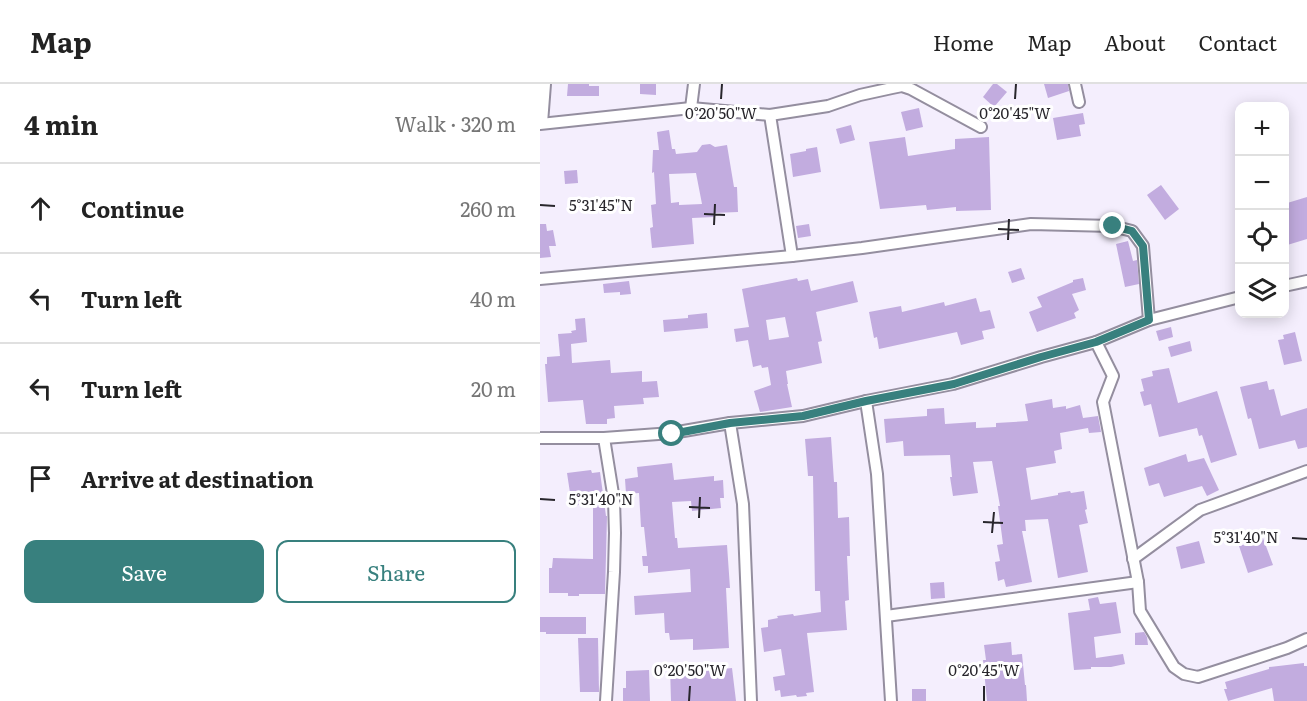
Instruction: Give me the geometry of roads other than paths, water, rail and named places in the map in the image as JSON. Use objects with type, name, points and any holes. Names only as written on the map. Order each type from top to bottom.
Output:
[{"type":"street","points":[[545,84],[541,124],[691,108],[770,115],[828,106],[901,85],[981,127]]},
{"type":"street","points":[[691,108],[694,84]]},
{"type":"street","points":[[1075,84],[1079,102]]},
{"type":"street","points":[[770,115],[792,256]]},
{"type":"street","points":[[540,279],[792,256],[1031,224],[1113,226],[1132,231],[1143,246],[1149,320]]},
{"type":"street","points":[[1289,285],[1307,281]]},
{"type":"street","points":[[540,438],[604,438],[672,434],[730,423],[803,416],[954,384],[1096,342],[1149,320],[1235,298]]},
{"type":"street","points":[[1096,342],[1113,376],[1103,402],[1138,582],[1140,611],[1174,667],[1184,674],[1198,677],[1287,648],[1307,639]]},
{"type":"street","points":[[866,401],[877,474],[891,701]]},
{"type":"street","points":[[730,423],[743,504],[751,701]]},
{"type":"street","points":[[604,438],[614,500],[615,533],[606,701]]},
{"type":"street","points":[[1133,559],[1200,510],[1307,471]]},
{"type":"street","points":[[886,616],[1138,582]]}]
